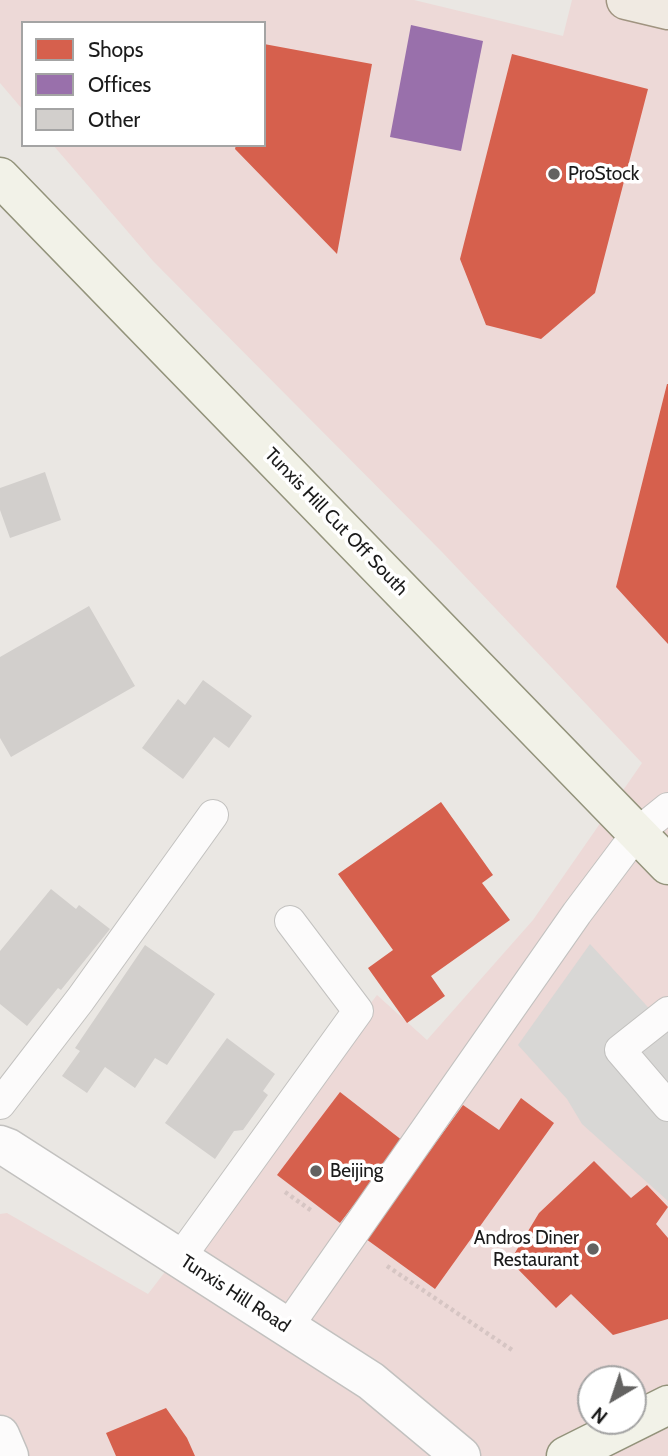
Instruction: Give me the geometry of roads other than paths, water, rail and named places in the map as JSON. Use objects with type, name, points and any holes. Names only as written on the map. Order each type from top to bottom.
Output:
[{"type":"main road","points":[[626,0],[668,10]]},
{"type":"main road","name":"Tunxis Hill Cut Off South","points":[[2,177],[668,865]]},
{"type":"main road","points":[[566,1456],[668,1405]]},
{"type":"street","name":"Tunxis Hill Road","points":[[0,1145],[371,1381],[461,1456]]},
{"type":"street","points":[[0,1435],[9,1456]]},
{"type":"lane","points":[[288,1328],[577,913],[637,833],[668,808]]},
{"type":"lane","points":[[0,1104],[80,1000],[213,816]]},
{"type":"lane","points":[[180,1258],[358,1010],[290,921]]},
{"type":"lane","points":[[668,1012],[620,1050],[668,1106]]},
{"type":"place","name":"ProStock","points":[[554,174]]},
{"type":"place","name":"Beijing","points":[[316,1171]]},
{"type":"place","name":"Andros Diner Restaurant","points":[[593,1249]]}]
